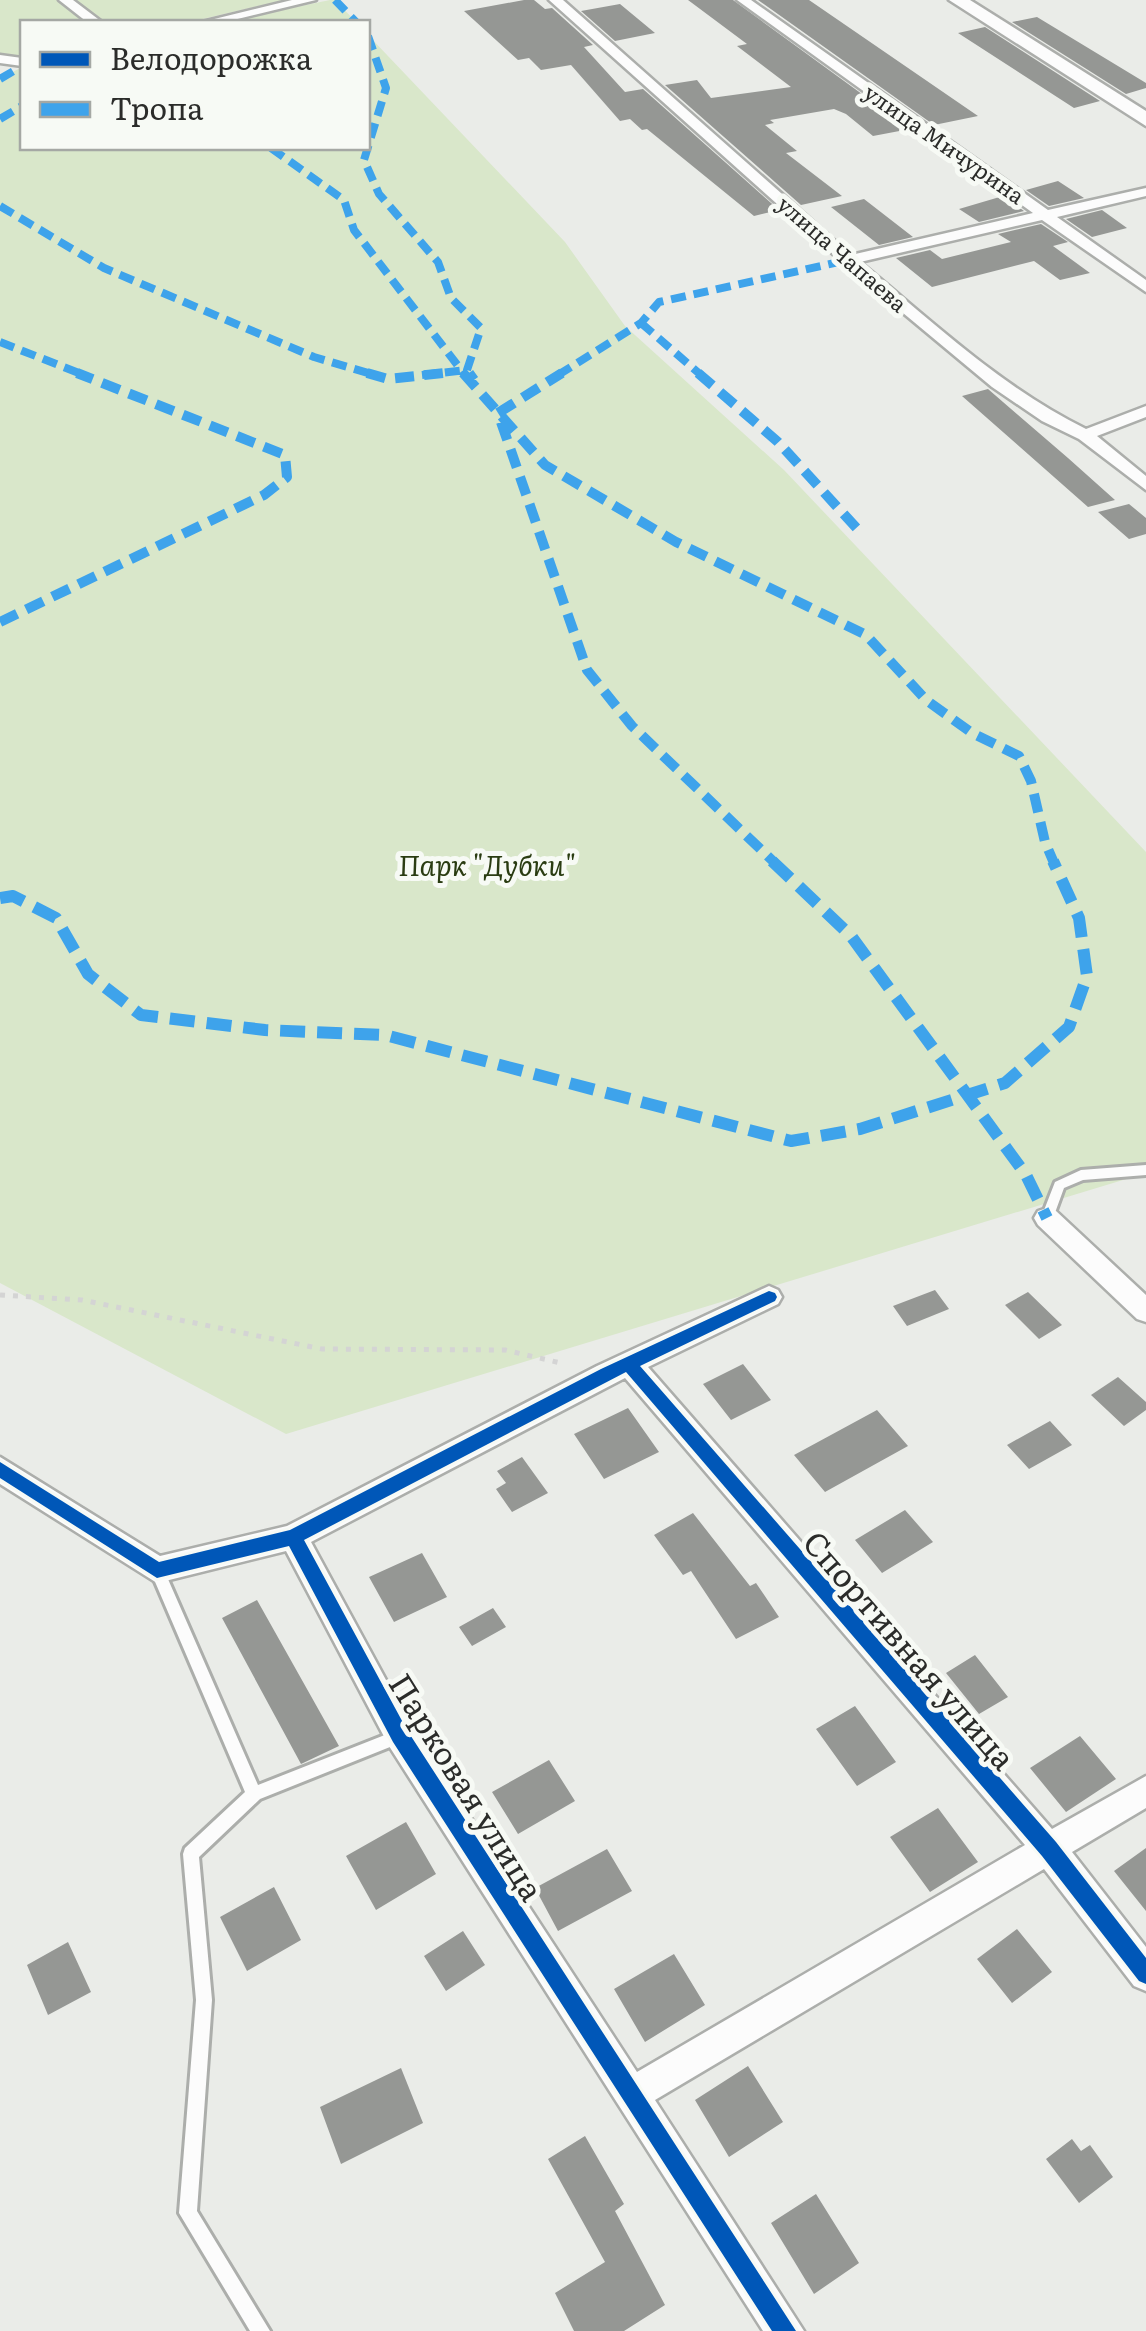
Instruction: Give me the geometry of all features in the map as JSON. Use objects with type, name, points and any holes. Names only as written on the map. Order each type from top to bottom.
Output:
[{"type":"street","points":[[65,0],[92,20]]},
{"type":"street","points":[[211,16],[226,19],[310,0]]},
{"type":"street","name":"улица Чапаева","points":[[555,0],[848,260],[998,383],[1048,417],[1086,435],[1146,485]]},
{"type":"street","name":"улица Мичурина","points":[[742,0],[1146,286]]},
{"type":"street","points":[[958,0],[1146,120]]},
{"type":"street","points":[[848,260],[1146,192]]},
{"type":"street","points":[[1086,435],[1146,411]]},
{"type":"street","points":[[1047,1218],[1146,1312]]},
{"type":"street","points":[[0,1469],[157,1570],[292,1538],[618,1369],[769,1297]]},
{"type":"street","name":"Спортивная улица","points":[[618,1369],[1049,1849],[1146,1974]]},
{"type":"street","name":"Парковая улица","points":[[292,1538],[400,1736],[784,2331]]},
{"type":"street","points":[[632,2094],[1146,1791]]},
{"type":"lane","points":[[1047,1218],[1059,1186],[1081,1175],[1146,1170]]},
{"type":"lane","points":[[157,1570],[254,1794]]},
{"type":"lane","points":[[261,2331],[188,2213],[204,2000],[191,1854],[254,1794],[400,1736]]},
{"type":"path","points":[[0,1295],[37,1294],[137,1307],[325,1349],[509,1350],[618,1369]]},
{"type":"green space","points":[[0,0],[284,0],[199,20],[20,20],[20,60],[0,60]]},
{"type":"green space","points":[[335,0],[354,20],[233,20]]},
{"type":"green space","name":"Парк \"Дубки\"","points":[[370,37],[565,242],[625,326],[784,470],[1146,852],[1146,1173],[286,1434],[0,1283],[0,79],[20,68],[20,150],[370,150]]},
{"type":"building","points":[[524,0],[552,8],[593,45],[584,47],[625,92],[643,89],[779,210],[754,216],[647,129],[642,130],[630,119],[620,121],[571,65],[541,70],[529,58],[518,60],[464,11]]},
{"type":"building","points":[[688,0],[733,0],[910,129],[873,136],[834,109],[770,120],[774,123],[765,125],[797,151],[786,153],[842,196],[801,205],[665,85],[697,80],[711,98],[791,87],[737,46],[747,44]]},
{"type":"building","points":[[758,0],[809,0],[978,116],[934,125]]},
{"type":"building","points":[[620,4],[655,33],[615,41],[581,11]]},
{"type":"building","points":[[1037,17],[1146,83],[1146,88],[1126,94],[1012,22]]},
{"type":"building","points":[[985,27],[1100,101],[1074,108],[958,33]]},
{"type":"building","points":[[1058,181],[1084,198],[1049,206],[1026,190]]},
{"type":"building","points":[[1003,196],[1024,211],[979,222],[959,209]]},
{"type":"building","points":[[864,199],[913,237],[879,245],[831,207]]},
{"type":"building","points":[[1102,210],[1127,228],[1092,237],[1066,219]]},
{"type":"building","points":[[1041,224],[1068,242],[1053,246],[1090,273],[1060,280],[1034,261],[932,287],[896,258],[930,250],[942,259],[1011,242],[998,234]]},
{"type":"building","points":[[988,389],[1115,500],[1088,507],[962,396]]},
{"type":"building","points":[[1129,504],[1146,518],[1146,534],[1129,539],[1098,512]]},
{"type":"building","points":[[935,1290],[949,1309],[907,1326],[893,1306]]},
{"type":"building","points":[[1028,1292],[1062,1325],[1039,1339],[1005,1305]]},
{"type":"building","points":[[743,1364],[771,1400],[731,1420],[703,1384]]},
{"type":"building","points":[[1118,1377],[1146,1402],[1146,1410],[1124,1426],[1091,1395]]},
{"type":"building","points":[[628,1408],[659,1452],[604,1479],[574,1434]]},
{"type":"building","points":[[877,1410],[908,1446],[825,1492],[794,1455]]},
{"type":"building","points":[[1050,1421],[1072,1445],[1029,1469],[1007,1445]]},
{"type":"building","points":[[522,1457],[548,1493],[512,1512],[496,1489],[506,1483],[497,1471]]},
{"type":"building","points":[[905,1510],[933,1542],[882,1573],[855,1540]]},
{"type":"building","points":[[693,1513],[750,1586],[756,1583],[779,1617],[736,1639],[691,1571],[683,1575],[654,1535]]},
{"type":"building","points":[[422,1553],[447,1597],[394,1622],[369,1577]]},
{"type":"building","points":[[257,1600],[339,1746],[301,1764],[222,1618]]},
{"type":"building","points":[[493,1608],[506,1627],[472,1646],[459,1627]]},
{"type":"building","points":[[975,1655],[1008,1697],[979,1714],[946,1673]]},
{"type":"building","points":[[855,1706],[896,1762],[857,1786],[816,1729]]},
{"type":"building","points":[[1080,1736],[1116,1779],[1066,1812],[1030,1768]]},
{"type":"building","points":[[549,1760],[575,1801],[518,1834],[492,1792]]},
{"type":"building","points":[[938,1808],[978,1862],[930,1892],[890,1837]]},
{"type":"building","points":[[406,1822],[436,1874],[376,1910],[346,1856]]},
{"type":"building","points":[[1146,1848],[1146,1911],[1114,1871]]},
{"type":"building","points":[[607,1849],[632,1891],[558,1931],[535,1888]]},
{"type":"building","points":[[274,1887],[301,1940],[247,1971],[220,1917]]},
{"type":"building","points":[[1017,1929],[1052,1972],[1012,2003],[977,1959]]},
{"type":"building","points":[[463,1931],[485,1965],[446,1991],[424,1956]]},
{"type":"building","points":[[68,1942],[91,1992],[48,2015],[27,1965]]},
{"type":"building","points":[[674,1954],[705,2005],[645,2042],[614,1989]]},
{"type":"building","points":[[748,2066],[783,2122],[729,2157],[695,2100]]},
{"type":"building","points":[[401,2068],[423,2123],[341,2164],[320,2107]]},
{"type":"building","points":[[585,2136],[624,2204],[615,2211],[665,2305],[624,2331],[574,2331],[555,2293],[605,2262],[548,2159]]},
{"type":"building","points":[[1072,2139],[1081,2151],[1090,2145],[1113,2177],[1079,2203],[1046,2159]]},
{"type":"building","points":[[816,2194],[859,2263],[814,2294],[771,2223]]},
{"type":"marked path","points":[[335,0],[354,20]]},
{"type":"marked path","points":[[370,42],[386,88],[370,140]]},
{"type":"marked path","points":[[0,79],[17,69]]},
{"type":"marked path","points":[[0,119],[20,107]]},
{"type":"marked path","points":[[0,898],[13,896],[56,918],[88,974],[141,1015],[265,1030],[385,1035],[791,1141],[860,1129],[1005,1083],[1069,1027],[1087,976],[1079,918],[1045,842],[1031,781],[1019,756],[972,733],[926,700],[866,635],[676,542],[545,465],[473,386],[415,306],[380,267],[354,230],[344,200],[274,150]]},
{"type":"marked path","points":[[367,150],[364,160],[379,194],[438,262],[451,298],[481,328],[467,370],[474,380]]},
{"type":"marked path","points":[[0,206],[104,268],[314,357],[388,379],[467,370]]},
{"type":"marked path","points":[[498,413],[641,323],[659,302],[848,260]]},
{"type":"marked path","points":[[641,323],[778,442],[861,533]]},
{"type":"marked path","points":[[0,342],[285,455],[287,477],[264,495],[0,622]]},
{"type":"marked path","points":[[501,422],[587,670],[632,726],[851,936],[1026,1175],[1047,1218]]},
{"type":"cycle path","points":[[0,1469],[157,1570],[293,1537],[607,1374],[769,1297]]},
{"type":"cycle path","points":[[629,1364],[1049,1849],[1146,1974]]},
{"type":"cycle path","points":[[293,1537],[400,1736],[785,2331]]}]
